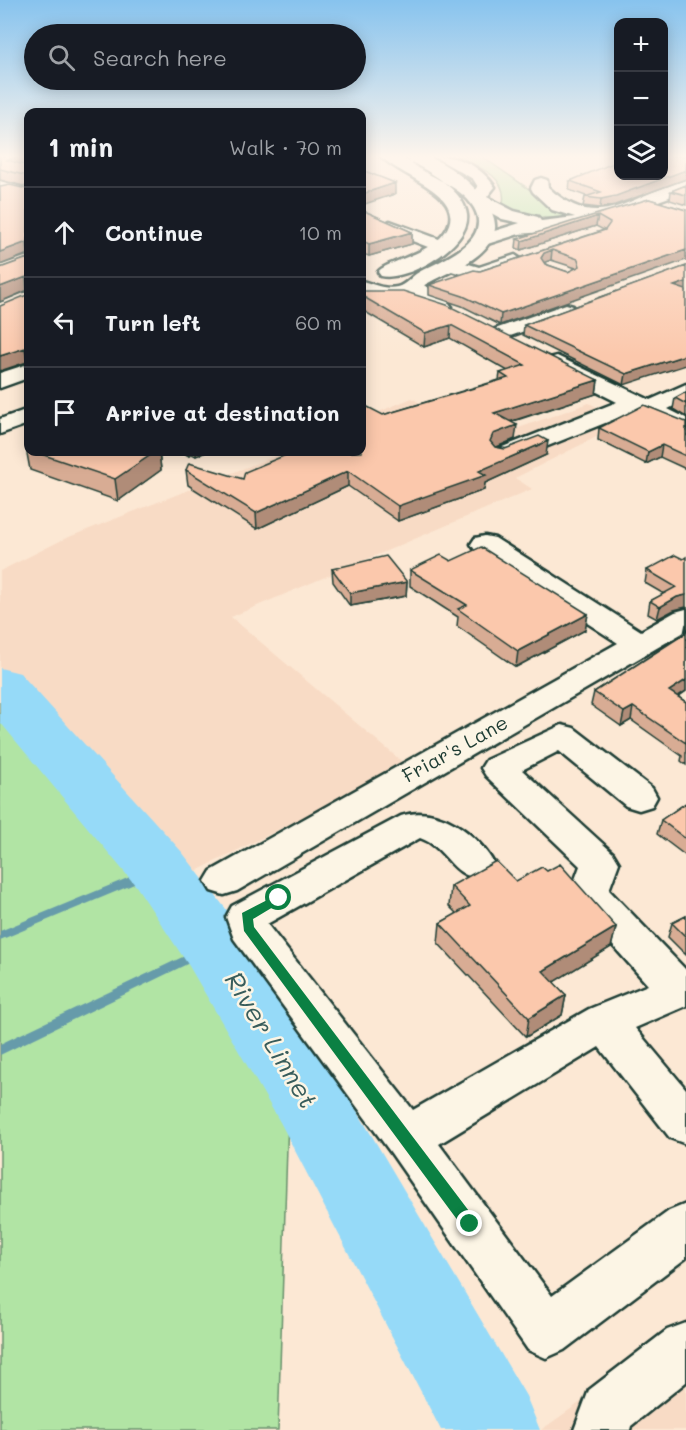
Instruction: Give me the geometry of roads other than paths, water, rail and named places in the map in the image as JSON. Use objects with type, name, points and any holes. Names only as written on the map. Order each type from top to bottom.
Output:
[{"type":"street","points":[[444,251],[457,223]]},
{"type":"street","points":[[366,303],[404,289],[444,251],[463,237],[470,225],[478,223]]},
{"type":"street","points":[[481,241],[486,223]]},
{"type":"street","points":[[366,278],[413,265],[444,251],[481,241],[514,228],[564,223]]},
{"type":"street","points":[[571,242],[604,231],[584,223]]},
{"type":"street","points":[[390,226],[444,251],[479,273],[533,257]]},
{"type":"street","points":[[366,269],[404,274],[404,289]]},
{"type":"street","points":[[366,289],[372,292],[404,289],[686,427]]},
{"type":"street","points":[[481,325],[587,302]]},
{"type":"street","points":[[0,381],[24,372]]},
{"type":"street","points":[[503,455],[686,391]]},
{"type":"street","points":[[0,427],[24,418]]},
{"type":"street","points":[[485,544],[642,645]]},
{"type":"street","name":"Friar's Lane","points":[[224,881],[686,618]]},
{"type":"street","points":[[407,1138],[604,1022],[682,989],[589,893],[600,863],[498,768],[562,736],[639,797]]},
{"type":"street","points":[[476,865],[438,830],[422,824],[414,825],[246,916],[248,928],[407,1138],[546,1332],[686,1228]]},
{"type":"street","points":[[604,1022],[686,1123]]},
{"type":"street","points":[[602,1430],[608,1409],[686,1348]]},
{"type":"waterway","name":"River Linnet","points":[[0,686],[159,869],[214,946],[307,1097],[492,1430]]},
{"type":"waterway","points":[[0,936],[159,869]]},
{"type":"waterway","points":[[0,1050],[214,946]]}]
